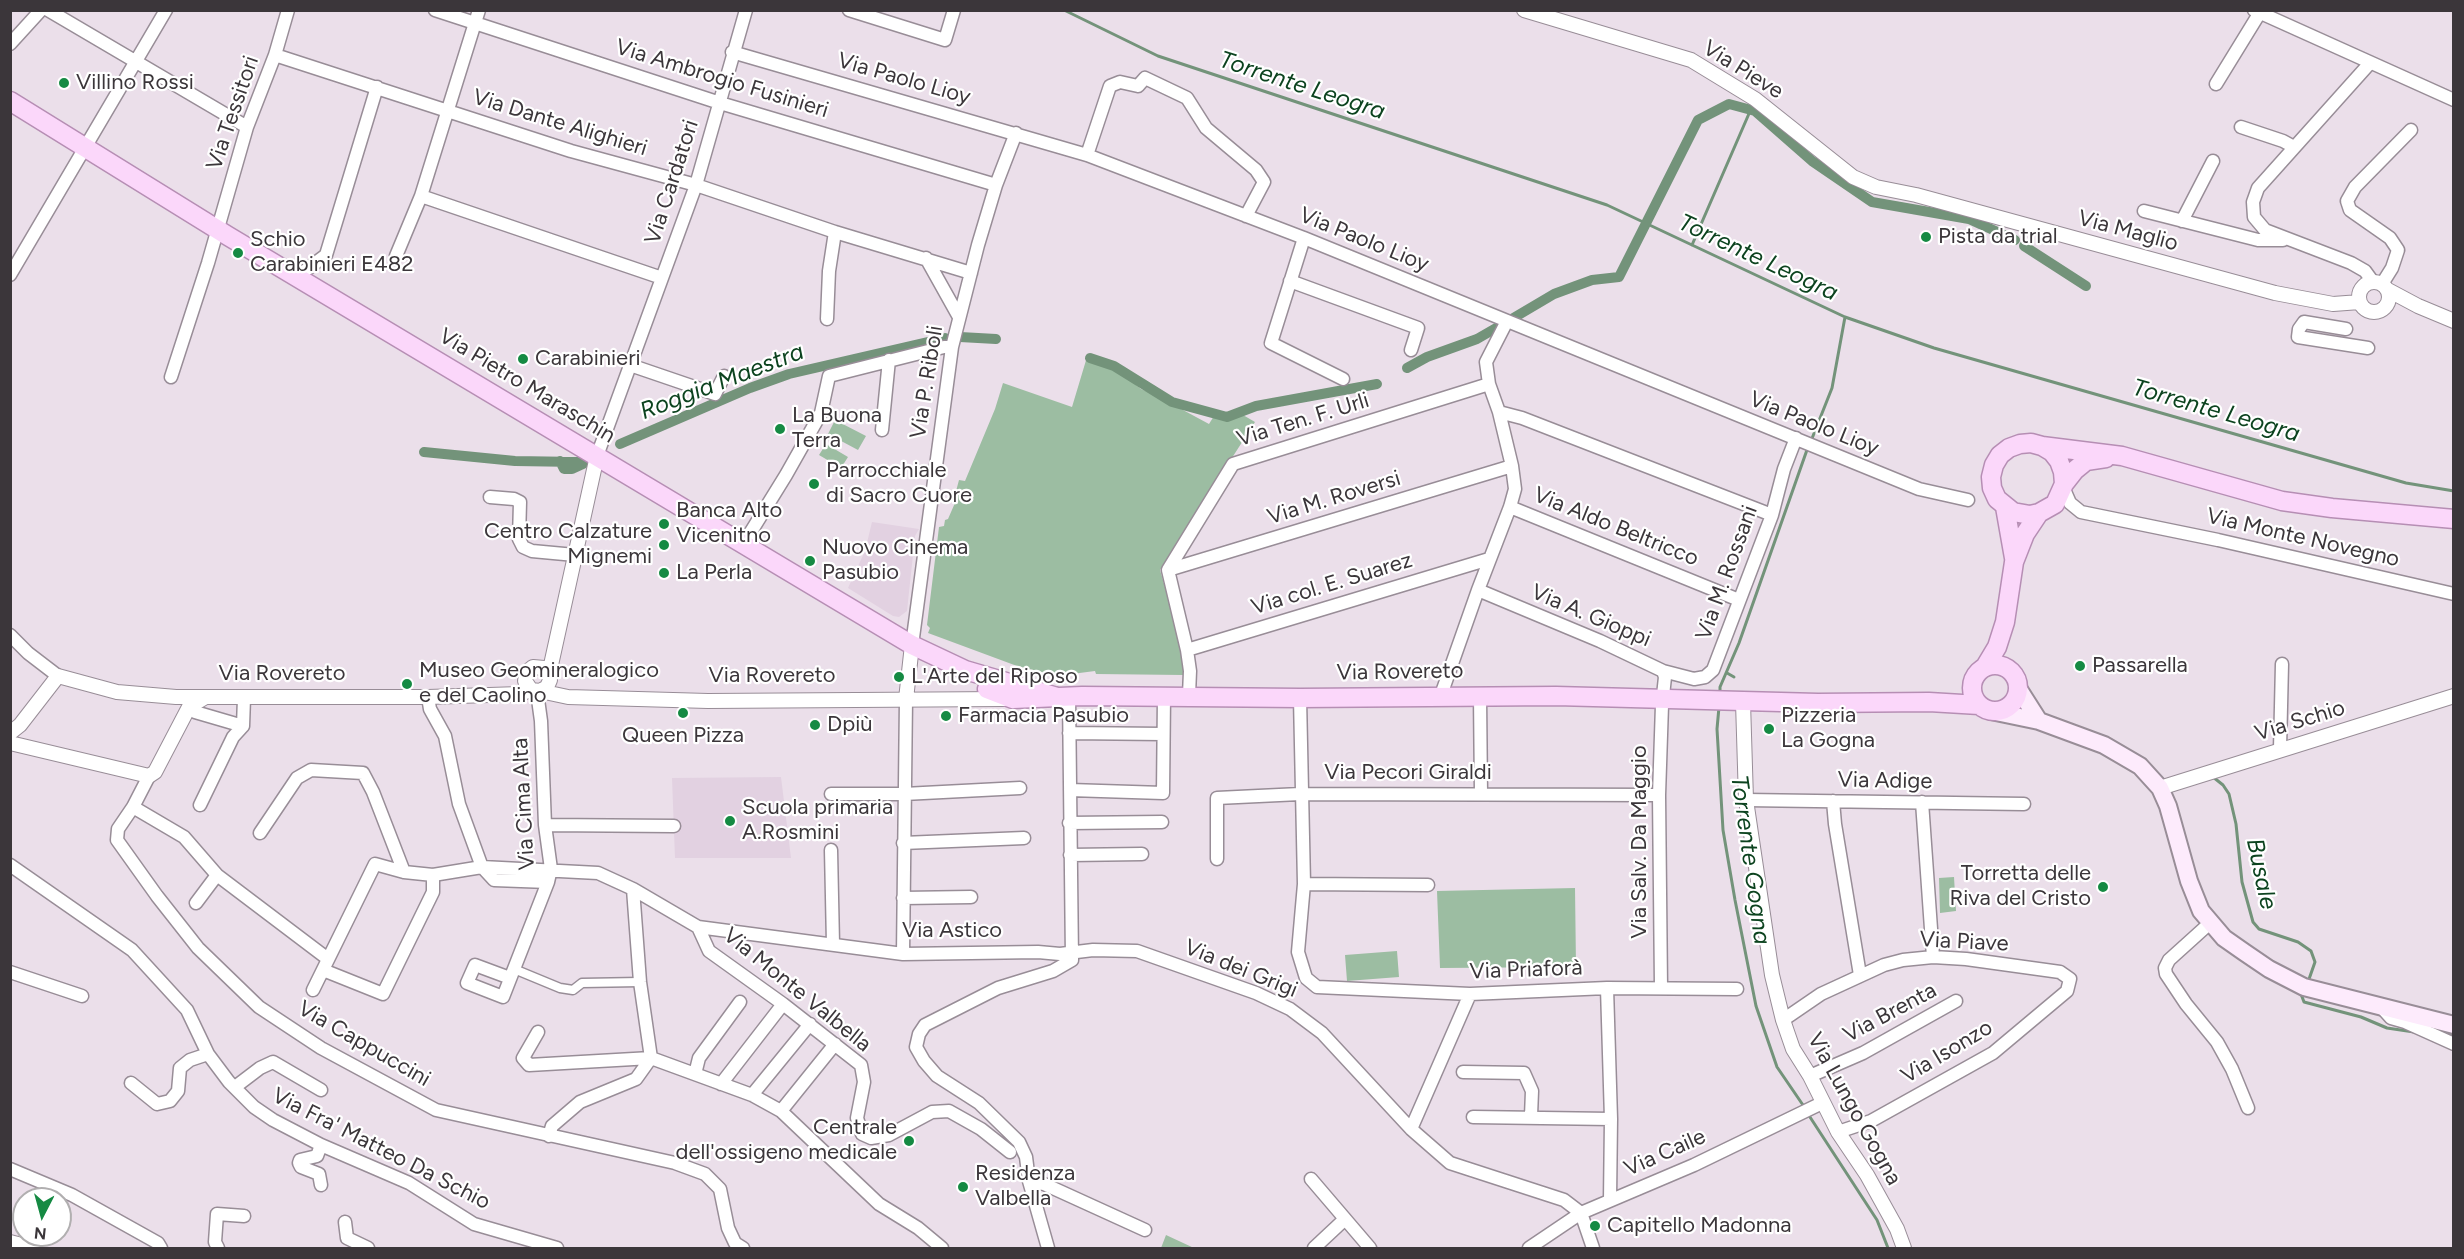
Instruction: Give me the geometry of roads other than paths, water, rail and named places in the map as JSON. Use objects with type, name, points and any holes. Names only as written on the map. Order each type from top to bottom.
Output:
[{"type":"main road","name":"Via Pietro Maraschin","points":[[10,101],[87,146],[218,229],[912,645],[1017,695]]},
{"type":"main road","points":[[2144,463],[2096,458],[2086,461],[2075,470],[2063,486],[2055,504],[2039,513],[2021,515],[2005,507],[1997,499],[1992,488],[1991,477],[2000,455],[2009,448],[2031,443],[2122,456],[2282,501],[2332,508],[2445,517]]},
{"type":"main road","points":[[2042,446],[2060,461],[2063,486]]},
{"type":"main road","points":[[2005,507],[2014,562]]},
{"type":"main road","points":[[1929,702],[1960,692],[1980,672],[1997,647],[2005,622],[2014,562],[2025,534],[2039,513]]},
{"type":"main road","points":[[1929,702],[2005,710],[2010,706],[2018,695],[2018,688],[2007,654],[2005,622]]},
{"type":"main road","name":"Via Pietro Maraschin","points":[[946,662],[978,692],[1017,695]]},
{"type":"main road","points":[[2011,671],[1998,665],[1980,672],[1972,692],[1985,708],[2039,721],[2120,753],[2140,766],[2160,788],[2175,824],[2194,897],[2210,922],[2224,938],[2291,982],[2320,992],[2454,1025]]},
{"type":"main road","points":[[2018,688],[2039,721]]},
{"type":"main road","name":"Via Rovereto","points":[[1017,695],[1063,697],[1189,695],[1300,698],[1441,695],[1929,702]]},
{"type":"street","points":[[10,44],[41,10]]},
{"type":"street","points":[[48,10],[247,127]]},
{"type":"street","points":[[10,275],[166,10]]},
{"type":"street","name":"Via Tessitori","points":[[171,377],[218,229],[247,127],[288,10]]},
{"type":"street","name":"Via Ambrogio Fusinieri","points":[[435,10],[477,16],[720,103],[996,185]]},
{"type":"street","name":"Via Cardatori","points":[[550,677],[554,649],[597,456],[696,185],[732,52],[746,10]]},
{"type":"street","points":[[849,10],[945,39],[954,10]]},
{"type":"street","name":"Via Pieve","points":[[1524,10],[1691,60],[1755,99],[1853,177]]},
{"type":"street","points":[[2216,84],[2257,12],[2454,100]]},
{"type":"street","points":[[396,256],[421,196],[477,16]]},
{"type":"street","name":"Via Paolo Lioy","points":[[732,52],[1087,155],[1304,238],[1919,489],[1968,500]]},
{"type":"street","name":"Via Dante Alighieri","points":[[274,55],[571,151],[696,185],[835,232],[971,273]]},
{"type":"street","points":[[2370,63],[2258,188],[2253,202],[2254,216],[2265,230],[2366,271],[2381,285],[2389,297],[2387,305]]},
{"type":"street","points":[[1087,155],[1110,86],[1120,82],[1138,86],[1145,78],[1186,98],[1206,128],[1256,170],[1264,182],[1246,216]]},
{"type":"street","points":[[298,276],[326,255],[377,87]]},
{"type":"street","points":[[2241,127],[2294,147]]},
{"type":"street","points":[[2381,285],[2392,268],[2398,250],[2390,238],[2350,210],[2347,201],[2355,187],[2410,130]]},
{"type":"street","name":"Via P. Riboli","points":[[912,645],[958,317],[996,185],[1016,133]]},
{"type":"street","points":[[2182,221],[2213,161]]},
{"type":"street","name":"Via Maglio","points":[[1853,177],[1876,187],[1916,195],[2275,293],[2332,304],[2360,302]]},
{"type":"street","points":[[421,196],[662,278]]},
{"type":"street","points":[[2144,211],[2258,240],[2292,241]]},
{"type":"street","points":[[827,319],[829,271],[835,232]]},
{"type":"street","points":[[1304,238],[1271,343],[1343,379]]},
{"type":"street","points":[[926,258],[958,317]]},
{"type":"street","points":[[1290,281],[1418,328],[1411,350]]},
{"type":"street","points":[[2418,306],[2387,305],[2374,312],[2365,309],[2360,302],[2361,289],[2381,285],[2418,306],[2454,321]]},
{"type":"street","points":[[1441,695],[1515,489],[1512,466],[1499,412],[1489,384],[1486,362],[1507,321]]},
{"type":"street","points":[[2346,329],[2304,322],[2299,329],[2298,337],[2368,348]]},
{"type":"street","points":[[744,543],[786,475],[820,412],[829,376],[889,360],[952,347]]},
{"type":"street","points":[[882,429],[889,360]]},
{"type":"street","points":[[630,364],[715,394],[724,376]]},
{"type":"street","name":"Via Ten. F. Urli","points":[[1168,570],[1233,464],[1489,384]]},
{"type":"street","points":[[1499,412],[1522,418],[1772,515]]},
{"type":"street","name":"Via M. Rossani","points":[[1663,670],[1694,680],[1705,677],[1713,670],[1772,515],[1784,469],[1805,442]]},
{"type":"street","name":"Via M. Roversi","points":[[1168,570],[1512,466]]},
{"type":"street","name":"Via Monte Novegno","points":[[2063,486],[2070,503],[2081,512],[2454,594]]},
{"type":"street","points":[[490,497],[514,499],[520,502],[519,539],[523,547],[532,551],[575,555]]},
{"type":"street","name":"Via Aldo Beltricco","points":[[1510,507],[1739,600]]},
{"type":"street","name":"Via col. E. Suarez","points":[[1187,650],[1489,560]]},
{"type":"street","points":[[1168,570],[1187,650],[1189,695]]},
{"type":"street","name":"Via A. Gioppi","points":[[1478,590],[1663,670],[1665,677],[1663,698]]},
{"type":"street","points":[[10,635],[28,653],[58,676],[15,729],[28,749]]},
{"type":"street","points":[[903,954],[906,699],[912,645]]},
{"type":"street","points":[[550,677],[547,687],[533,688],[529,669],[537,666],[554,649]]},
{"type":"street","points":[[2280,749],[2282,664]]},
{"type":"street","points":[[537,666],[544,668],[550,677],[577,697]]},
{"type":"street","name":"Via Rovereto","points":[[58,676],[117,692],[204,698],[428,697],[508,694],[533,688],[577,697],[726,701],[906,699],[978,692],[1017,695]]},
{"type":"street","name":"Via Cima Alta","points":[[512,974],[551,869],[545,825],[541,721],[533,688]]},
{"type":"street","points":[[1070,790],[1162,793],[1164,696]]},
{"type":"street","points":[[1480,696],[1481,794]]},
{"type":"street","name":"Via Schio","points":[[2160,788],[2454,696]]},
{"type":"street","name":"Via Cappuccini","points":[[176,697],[180,706],[177,727]]},
{"type":"street","points":[[428,697],[430,709],[445,736],[459,804],[482,867],[494,880],[548,882]]},
{"type":"street","points":[[1048,1248],[1029,1181],[1026,1157],[1019,1142],[979,1103],[937,1076],[916,1047],[918,1034],[924,1025],[998,988],[1053,971],[1072,960],[1070,733],[1063,697]]},
{"type":"street","points":[[204,698],[189,706],[195,712],[243,726]]},
{"type":"street","points":[[200,805],[233,737],[243,726],[244,698]]},
{"type":"street","points":[[1300,698],[1300,794],[1304,884],[1428,885]]},
{"type":"street","name":"Via Salv. Da Maggio","points":[[1661,987],[1659,795],[1663,698]]},
{"type":"street","name":"Via Lungo Gogna","points":[[1736,701],[1746,800],[1772,975],[1783,1020],[1793,1048],[1810,1076],[1819,1105],[1872,1184],[1897,1229],[1904,1248]]},
{"type":"street","name":"Via Cappuccini","points":[[189,706],[155,772],[149,776],[133,807],[118,829],[117,840],[198,948],[259,1007],[321,1048],[436,1110],[675,1163],[705,1174],[720,1189],[728,1228],[735,1243],[742,1248]]},
{"type":"street","points":[[1070,733],[1163,734]]},
{"type":"street","points":[[10,743],[149,776]]},
{"type":"street","points":[[260,833],[297,778],[311,770],[363,773],[373,792],[404,872]]},
{"type":"street","points":[[831,794],[904,794],[1020,788]]},
{"type":"street","name":"Via Pecori Giraldi","points":[[1216,859],[1217,798],[1300,794],[1659,795]]},
{"type":"street","name":"Via Adige","points":[[1746,800],[2024,804]]},
{"type":"street","points":[[1833,801],[1860,975]]},
{"type":"street","points":[[1922,802],[1933,957]]},
{"type":"street","points":[[133,807],[184,837],[217,874],[326,964],[383,994],[433,892],[433,876]]},
{"type":"street","points":[[1069,823],[1161,822]]},
{"type":"street","points":[[545,825],[674,826]]},
{"type":"street","points":[[903,843],[1024,838]]},
{"type":"street","points":[[831,850],[833,944]]},
{"type":"street","points":[[1070,855],[1142,854]]},
{"type":"street","name":"Via Astico","points":[[326,964],[375,864],[404,872],[433,876],[482,867],[598,873],[633,889],[698,927],[903,954],[1038,952],[1060,954],[1071,952]]},
{"type":"street","name":"Via Fra' Matteo Da Schio","points":[[10,865],[132,950],[187,1010],[208,1054],[254,1107],[273,1120],[321,1145],[409,1183],[474,1224],[557,1248]]},
{"type":"street","points":[[196,903],[217,874]]},
{"type":"street","name":"Via Priaforà","points":[[1304,884],[1299,952],[1306,978],[1317,987],[1470,994],[1607,988],[1737,988]]},
{"type":"street","points":[[549,1136],[552,1125],[580,1101],[636,1079],[651,1058],[640,982],[633,889]]},
{"type":"street","points":[[903,898],[971,897]]},
{"type":"street","points":[[2210,922],[2169,960],[2165,968],[2166,974],[2186,1004],[2217,1042],[2232,1069],[2248,1108]]},
{"type":"street","name":"Via Monte Valbella","points":[[698,927],[709,951],[810,1024],[861,1065],[864,1082],[857,1118],[862,1134],[871,1138],[890,1135],[932,1112],[949,1111],[981,1129],[1010,1152]]},
{"type":"street","name":"Via dei Grigi","points":[[1071,952],[1137,951],[1256,993],[1290,1009],[1322,1033],[1411,1129],[1450,1163],[1564,1200],[1581,1213]]},
{"type":"street","name":"Via Piave","points":[[1783,1020],[1821,994],[1860,975],[1903,960],[1933,957],[1966,959],[2060,972],[2070,979],[2067,991]]},
{"type":"street","points":[[313,990],[326,964]]},
{"type":"street","points":[[10,972],[82,996]]},
{"type":"street","points":[[512,974],[573,990],[582,983],[640,982]]},
{"type":"street","points":[[1607,988],[1611,1200]]},
{"type":"street","name":"Via Isonzo","points":[[1838,1132],[1871,1121],[1993,1053],[2067,991]]},
{"type":"street","points":[[1411,1129],[1470,994]]},
{"type":"street","name":"Via Brenta","points":[[1810,1076],[1863,1053],[1956,1001]]},
{"type":"street","points":[[695,1074],[699,1058],[740,1002]]},
{"type":"street","points":[[721,1084],[783,1004]]},
{"type":"street","points":[[2382,1008],[2391,1018],[2454,1044]]},
{"type":"street","points":[[752,1095],[810,1024]]},
{"type":"street","points":[[538,1032],[523,1058],[529,1065],[651,1058],[752,1095],[781,1111],[879,1204],[918,1228],[942,1248]]},
{"type":"street","points":[[781,1111],[835,1044]]},
{"type":"street","points":[[130,1083],[157,1104],[170,1101],[178,1091],[180,1068],[190,1060],[208,1054]]},
{"type":"street","points":[[235,1087],[260,1068],[273,1062],[321,1090]]},
{"type":"street","points":[[1463,1072],[1524,1072],[1532,1091],[1531,1116]]},
{"type":"street","name":"Via Caile","points":[[1529,1248],[1581,1213],[1694,1165],[1819,1105]]},
{"type":"street","points":[[1473,1117],[1531,1116],[1611,1119]]},
{"type":"street","points":[[321,1145],[318,1156],[300,1160],[299,1164],[319,1174],[321,1185]]},
{"type":"street","points":[[10,1169],[72,1195],[158,1243],[162,1248]]},
{"type":"street","points":[[1311,1179],[1370,1248]]},
{"type":"street","points":[[1029,1181],[1044,1184],[1145,1230]]},
{"type":"street","points":[[1581,1213],[1593,1248]]},
{"type":"street","points":[[218,1248],[216,1242],[217,1214],[244,1216]]},
{"type":"street","points":[[1314,1248],[1345,1219]]},
{"type":"street","points":[[345,1222],[347,1238],[368,1248]]},
{"type":"street","points":[[10,1242],[33,1248]]},
{"type":"waterway","name":"Torrente Leogra","points":[[1064,10],[1158,56],[1607,205],[1845,317],[1934,348],[2406,483],[2454,491]]},
{"type":"waterway","name":"Roggia Maestra","points":[[1510,320],[1554,294],[1592,280],[1619,277],[1698,120],[1729,104],[1755,111],[1812,161],[1872,202],[1969,219],[2015,240]]},
{"type":"waterway","points":[[1692,245],[1751,109]]},
{"type":"waterway","name":"Roggia Maestra","points":[[2024,246],[2086,286]]},
{"type":"waterway","name":"Torrente Gogna","points":[[1811,441],[1832,388],[1845,317]]},
{"type":"waterway","name":"Roggia Maestra","points":[[1407,368],[1427,357],[1477,339],[1503,324]]},
{"type":"waterway","name":"Roggia Maestra","points":[[960,337],[996,339]]},
{"type":"waterway","name":"Roggia Maestra","points":[[620,444],[750,388],[789,374],[945,338]]},
{"type":"waterway","name":"Roggia Maestra","points":[[1090,358],[1114,366],[1172,402],[1227,417],[1256,406],[1377,384]]},
{"type":"waterway","name":"Torrente Gogna","points":[[1720,694],[1720,687],[1739,643],[1808,447]]},
{"type":"waterway","name":"Roggia Maestra","points":[[424,452],[515,461],[578,462],[581,465]]},
{"type":"waterway","name":"Roggia Maestra","points":[[560,461],[564,469],[572,469],[583,464]]},
{"type":"waterway","name":"Busale","points":[[1727,673],[1734,677]]},
{"type":"waterway","name":"Torrente Gogna","points":[[1719,707],[1717,729],[1723,830],[1756,1006],[1777,1067],[1805,1108]]},
{"type":"waterway","name":"Busale","points":[[2213,777],[2229,794],[2236,824],[2242,882],[2253,922],[2259,929],[2298,942],[2311,951],[2315,962],[2308,982]]},
{"type":"waterway","name":"Busale","points":[[2301,994],[2304,1002],[2361,1017],[2387,1028],[2414,1032]]},
{"type":"waterway","name":"Busale","points":[[2435,1029],[2454,1034]]},
{"type":"waterway","name":"Torrente Gogna","points":[[1808,1114],[1877,1220],[1888,1248]]},
{"type":"place","name":"Villino Rossi","points":[[64,83]]},
{"type":"place","name":"Pista da trial","points":[[1926,237]]},
{"type":"place","name":"Schio Carabinieri E482","points":[[238,253]]},
{"type":"place","name":"Carabinieri","points":[[523,359]]},
{"type":"place","name":"La Buona Terra","points":[[780,429]]},
{"type":"place","name":"Parrocchiale di Sacro Cuore","points":[[814,484]]},
{"type":"place","name":"Banca Alto Vicenitno","points":[[664,524]]},
{"type":"place","name":"Centro Calzature Mignemi","points":[[664,545]]},
{"type":"place","name":"Nuovo Cinema Pasubio","points":[[810,561]]},
{"type":"place","name":"La Perla","points":[[664,573]]},
{"type":"place","name":"Passarella","points":[[2080,666]]},
{"type":"place","name":"L'Arte del Riposo","points":[[899,677]]},
{"type":"place","name":"Museo Geomineralogico e del Caolino","points":[[407,684]]},
{"type":"place","name":"Queen Pizza","points":[[683,713]]},
{"type":"place","name":"Farmacia Pasubio","points":[[946,716]]},
{"type":"place","name":"Dpiù","points":[[815,725]]},
{"type":"place","name":"Pizzeria La Gogna","points":[[1769,729]]},
{"type":"place","name":"Scuola primaria A.Rosmini","points":[[730,821]]},
{"type":"place","name":"Torretta delle Riva del Cristo","points":[[2103,887]]},
{"type":"place","name":"Centrale dell'ossigeno medicale","points":[[909,1141]]},
{"type":"place","name":"Residenza Valbella","points":[[963,1187]]},
{"type":"place","name":"Capitello Madonna","points":[[1595,1226]]}]
